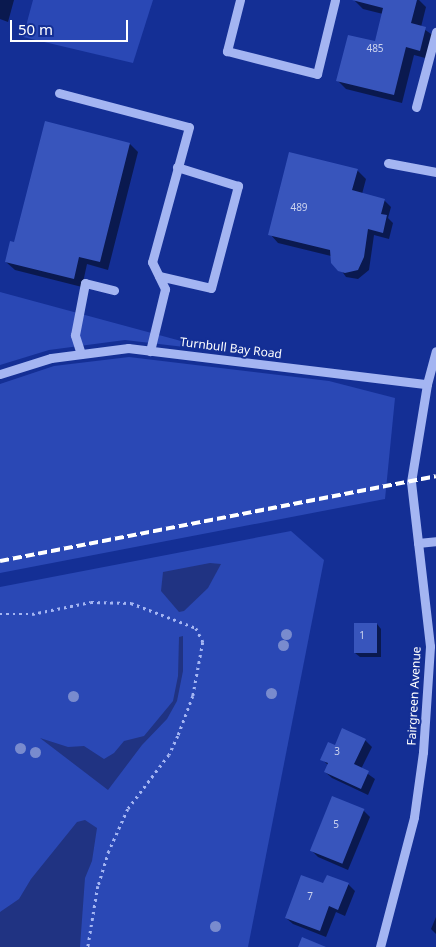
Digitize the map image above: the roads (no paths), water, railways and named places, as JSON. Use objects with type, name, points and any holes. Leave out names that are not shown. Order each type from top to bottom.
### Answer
[{"type":"street","points":[[240,0],[227,51],[317,74],[335,0]]},
{"type":"street","points":[[416,107],[436,32]]},
{"type":"street","points":[[59,93],[189,127],[152,262],[165,288],[150,351]]},
{"type":"street","points":[[388,163],[436,172]]},
{"type":"street","points":[[159,276],[211,288],[238,186],[177,167]]},
{"type":"street","points":[[81,354],[75,335],[85,283],[114,290]]},
{"type":"street","name":"Turnbull Bay Road","points":[[0,374],[51,358],[128,348],[427,384]]},
{"type":"street","points":[[427,384],[436,351]]},
{"type":"street","name":"Fairgreen Avenue","points":[[380,947],[414,817],[432,682],[430,646],[411,482],[427,384]]},
{"type":"street","points":[[418,543],[436,541]]},
{"type":"railway","points":[[0,561],[436,476]]}]
